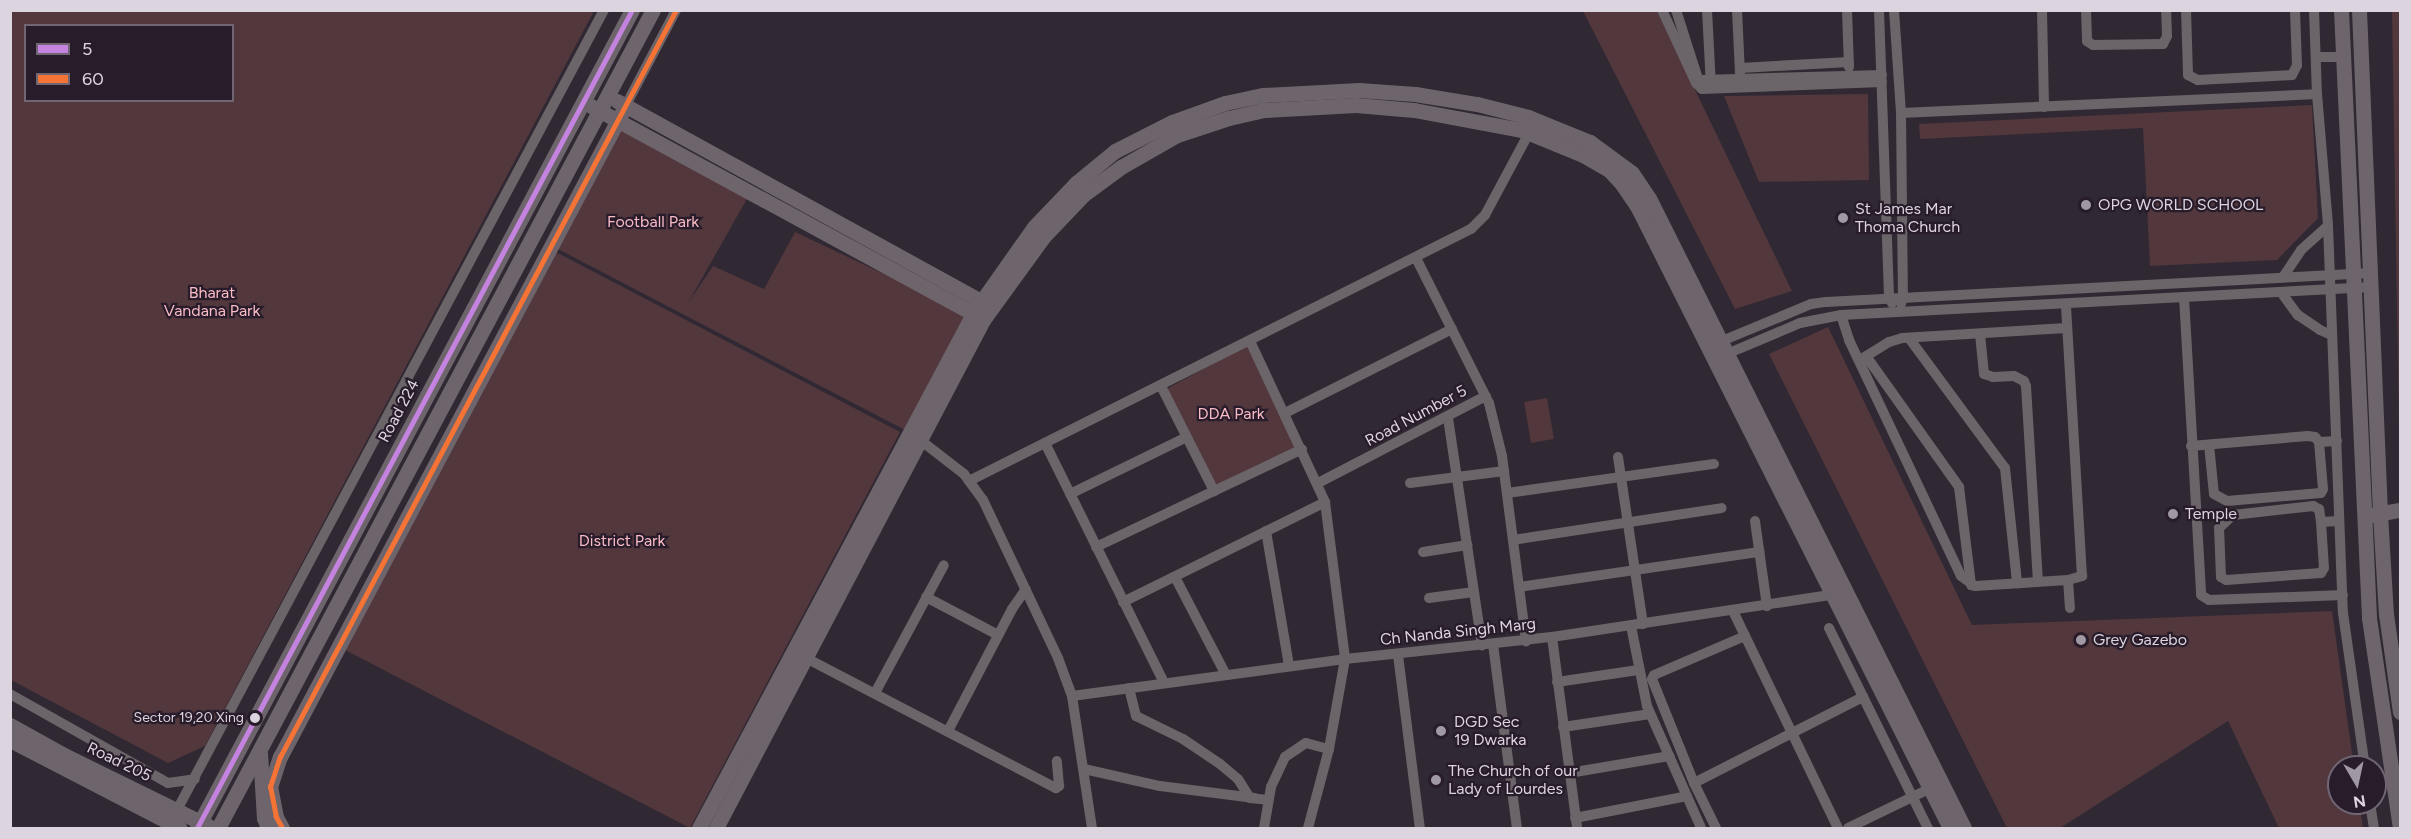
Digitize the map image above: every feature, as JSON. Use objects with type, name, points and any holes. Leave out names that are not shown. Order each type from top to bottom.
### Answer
[{"type":"street","points":[[177,810],[604,10]]},
{"type":"street","name":"Road 224","points":[[204,826],[632,10]]},
{"type":"street","points":[[218,828],[652,10]]},
{"type":"street","points":[[282,828],[276,817],[270,787],[280,757],[620,120],[676,10]]},
{"type":"street","points":[[1662,10],[1696,83],[1702,88],[1713,83],[1741,80],[1850,76],[1882,79]]},
{"type":"street","points":[[1676,10],[1698,79],[1713,83],[1882,79]]},
{"type":"street","points":[[1707,10],[1713,83]]},
{"type":"street","points":[[1713,83],[1714,10]]},
{"type":"street","points":[[1737,10],[1741,80]]},
{"type":"street","points":[[1847,10],[1850,76]]},
{"type":"street","points":[[1879,10],[1889,298],[1899,311]]},
{"type":"street","points":[[1894,10],[1901,113],[1904,297],[1899,311]]},
{"type":"street","points":[[2042,10],[2044,107]]},
{"type":"street","points":[[2086,10],[2088,41],[2091,45],[2159,45],[2165,42],[2166,10]]},
{"type":"street","points":[[2186,10],[2188,75],[2194,80],[2285,77],[2295,70],[2297,53],[2295,10]]},
{"type":"street","points":[[2314,10],[2317,94],[2328,226],[2343,595],[2363,755]]},
{"type":"street","points":[[2341,10],[2369,618],[2400,828]]},
{"type":"street","points":[[2359,10],[2380,514],[2386,614],[2400,712]]},
{"type":"street","points":[[2297,53],[2343,57]]},
{"type":"street","points":[[1740,68],[1849,62]]},
{"type":"street","points":[[591,87],[983,310]]},
{"type":"street","points":[[699,828],[983,310],[1034,227],[1076,183],[1115,151],[1172,122],[1225,103],[1263,95],[1305,91],[1359,90],[1415,94],[1504,118],[1529,133],[1583,155],[1610,170],[1622,184],[1637,206],[1717,350],[1956,827]]},
{"type":"street","points":[[1901,113],[2317,94]]},
{"type":"street","points":[[584,103],[983,310]]},
{"type":"street","points":[[1504,118],[1528,117],[1590,142],[1632,173],[1649,198],[1717,350]]},
{"type":"street","points":[[969,481],[1416,258],[1478,224],[1529,133]]},
{"type":"street","points":[[2283,277],[2301,250],[2328,226]]},
{"type":"street","name":"Road Number 5","points":[[1318,483],[1448,418],[1486,396],[1416,258]]},
{"type":"street","points":[[1717,350],[1811,304],[2330,274],[2353,281]]},
{"type":"street","points":[[1717,350],[1800,323],[1841,315],[2330,289],[2353,281],[2370,280]]},
{"type":"street","points":[[2281,292],[2298,315],[2332,335]]},
{"type":"street","points":[[2184,297],[2201,595],[2209,600],[2343,595]]},
{"type":"street","points":[[1863,358],[1961,576],[1971,585],[2078,578],[2082,572],[2066,304]]},
{"type":"street","points":[[1841,315],[1849,340],[1959,487],[1971,585]]},
{"type":"street","points":[[1863,358],[1889,342],[1909,338],[2067,328]]},
{"type":"street","points":[[1285,413],[1452,329]]},
{"type":"street","points":[[1980,334],[1984,374],[1993,377],[2013,376],[2024,381],[2026,386],[2038,582]]},
{"type":"street","points":[[1909,338],[2005,468],[2017,583]]},
{"type":"street","points":[[1250,341],[1325,502],[1345,658],[1329,749],[1308,828]]},
{"type":"street","points":[[1161,386],[1214,491]]},
{"type":"street","points":[[1486,396],[1504,471],[1526,640]]},
{"type":"street","points":[[1448,418],[1474,592],[1488,645],[1517,828]]},
{"type":"street","points":[[915,436],[964,474],[983,500],[1058,658],[1072,696],[1092,828]]},
{"type":"street","points":[[716,828],[807,658],[915,436]]},
{"type":"street","points":[[1070,494],[1187,437]]},
{"type":"street","points":[[2191,446],[2315,437],[2319,442],[2323,489],[2321,493],[2227,501],[2214,494],[2209,445]]},
{"type":"street","points":[[2319,442],[2337,441]]},
{"type":"street","points":[[1045,443],[1164,683]]},
{"type":"street","points":[[1096,547],[1302,449]]},
{"type":"street","points":[[1618,457],[1643,624]]},
{"type":"street","points":[[1507,493],[1714,464]]},
{"type":"street","points":[[1410,483],[1504,471]]},
{"type":"street","points":[[1124,602],[1325,502]]},
{"type":"street","points":[[2313,506],[2319,509],[2321,522],[2324,568],[2321,573],[2226,580],[2221,578],[2219,528],[2233,515],[2313,506]]},
{"type":"street","points":[[1513,540],[1722,508]]},
{"type":"street","points":[[2363,516],[2400,510]]},
{"type":"street","points":[[1755,521],[1767,606]]},
{"type":"street","points":[[2321,522],[2339,521]]},
{"type":"street","points":[[1266,531],[1289,666]]},
{"type":"street","points":[[1422,552],[1467,545]]},
{"type":"street","points":[[1519,587],[1760,552]]},
{"type":"street","points":[[875,693],[944,565]]},
{"type":"street","points":[[1175,577],[1226,675]]},
{"type":"street","points":[[2068,580],[2070,608]]},
{"type":"street","points":[[948,731],[998,635],[1026,590]]},
{"type":"street","points":[[1429,598],[1474,592]]},
{"type":"street","points":[[1840,593],[1931,788],[1956,827]]},
{"type":"street","name":"Ch Nanda Singh Marg","points":[[1072,696],[1345,658],[1398,655],[1551,638],[1840,593]]},
{"type":"street","points":[[926,597],[998,635]]},
{"type":"street","points":[[1733,611],[1838,828]]},
{"type":"street","points":[[1630,626],[1638,670],[1650,714],[1701,828]]},
{"type":"street","points":[[1829,628],[1928,828]]},
{"type":"street","points":[[1716,828],[1694,783],[1652,679],[1654,675],[1745,636]]},
{"type":"street","points":[[1551,638],[1576,823],[1687,796]]},
{"type":"street","points":[[1398,655],[1420,828]]},
{"type":"street","points":[[807,658],[1056,788],[1059,786],[1057,761]]},
{"type":"street","points":[[1557,682],[1638,670]]},
{"type":"street","points":[[1129,688],[1136,717],[1183,739],[1211,758],[1238,779],[1250,798],[1254,798]]},
{"type":"street","points":[[10,694],[168,783],[195,779]]},
{"type":"street","points":[[1694,783],[1863,697]]},
{"type":"street","points":[[1563,727],[1650,714]]},
{"type":"street","name":"Road 205","points":[[10,725],[204,826]]},
{"type":"street","name":"Road 205","points":[[10,740],[163,824],[180,828]]},
{"type":"street","points":[[1264,828],[1268,800],[1285,757],[1306,743],[1329,749]]},
{"type":"street","points":[[260,750],[260,783],[264,818],[268,828]]},
{"type":"street","points":[[1569,773],[1670,756]]},
{"type":"street","points":[[1084,769],[1160,786],[1268,800]]},
{"type":"street","points":[[1848,828],[1931,788]]},
{"type":"green space","name":"Bharat Vandana Park","points":[[10,11],[594,11],[205,746],[168,763],[11,680]]},
{"type":"green space","points":[[1583,11],[1657,11],[1792,291],[1735,309]]},
{"type":"green space","points":[[2392,11],[2400,11],[2400,486]]},
{"type":"green space","points":[[1868,94],[1869,180],[1759,182],[1724,96]]},
{"type":"green space","points":[[2312,105],[2318,218],[2277,260],[2150,266],[2143,128],[1920,139],[1919,124]]},
{"type":"green space","name":"Football Park","points":[[621,126],[748,197],[688,303],[713,266],[764,289],[795,232],[969,314],[905,430],[556,248]]},
{"type":"green space","name":"District Park","points":[[554,251],[900,432],[690,828],[343,649]]},
{"type":"green space","points":[[1828,327],[1972,625],[2332,611],[2352,755],[2327,755],[2327,815],[2361,815],[2363,828],[2279,828],[2228,721],[2060,828],[2007,828],[1769,354]]},
{"type":"green space","name":"DDA Park","points":[[1249,344],[1301,448],[1216,487],[1163,391]]},
{"type":"green space","points":[[1547,398],[1554,439],[1531,443],[1524,402]]},
{"type":"transit line","name":"5","points":[[197,828],[632,10]]},
{"type":"transit line","name":"60","points":[[282,828],[276,817],[270,787],[280,757],[676,10]]},
{"type":"place","name":"OPG WORLD SCHOOL","points":[[2086,205]]},
{"type":"place","name":"St James Mar Thoma Church","points":[[1843,218]]},
{"type":"place","name":"Temple","points":[[2173,514]]},
{"type":"place","name":"Grey Gazebo","points":[[2081,640]]},
{"type":"place","name":"Sector 19,20 Xing","points":[[255,718]]},
{"type":"place","name":"DGD Sec 19 Dwarka","points":[[1441,731]]},
{"type":"place","name":"The Church of our Lady of Lourdes","points":[[1436,780]]}]
